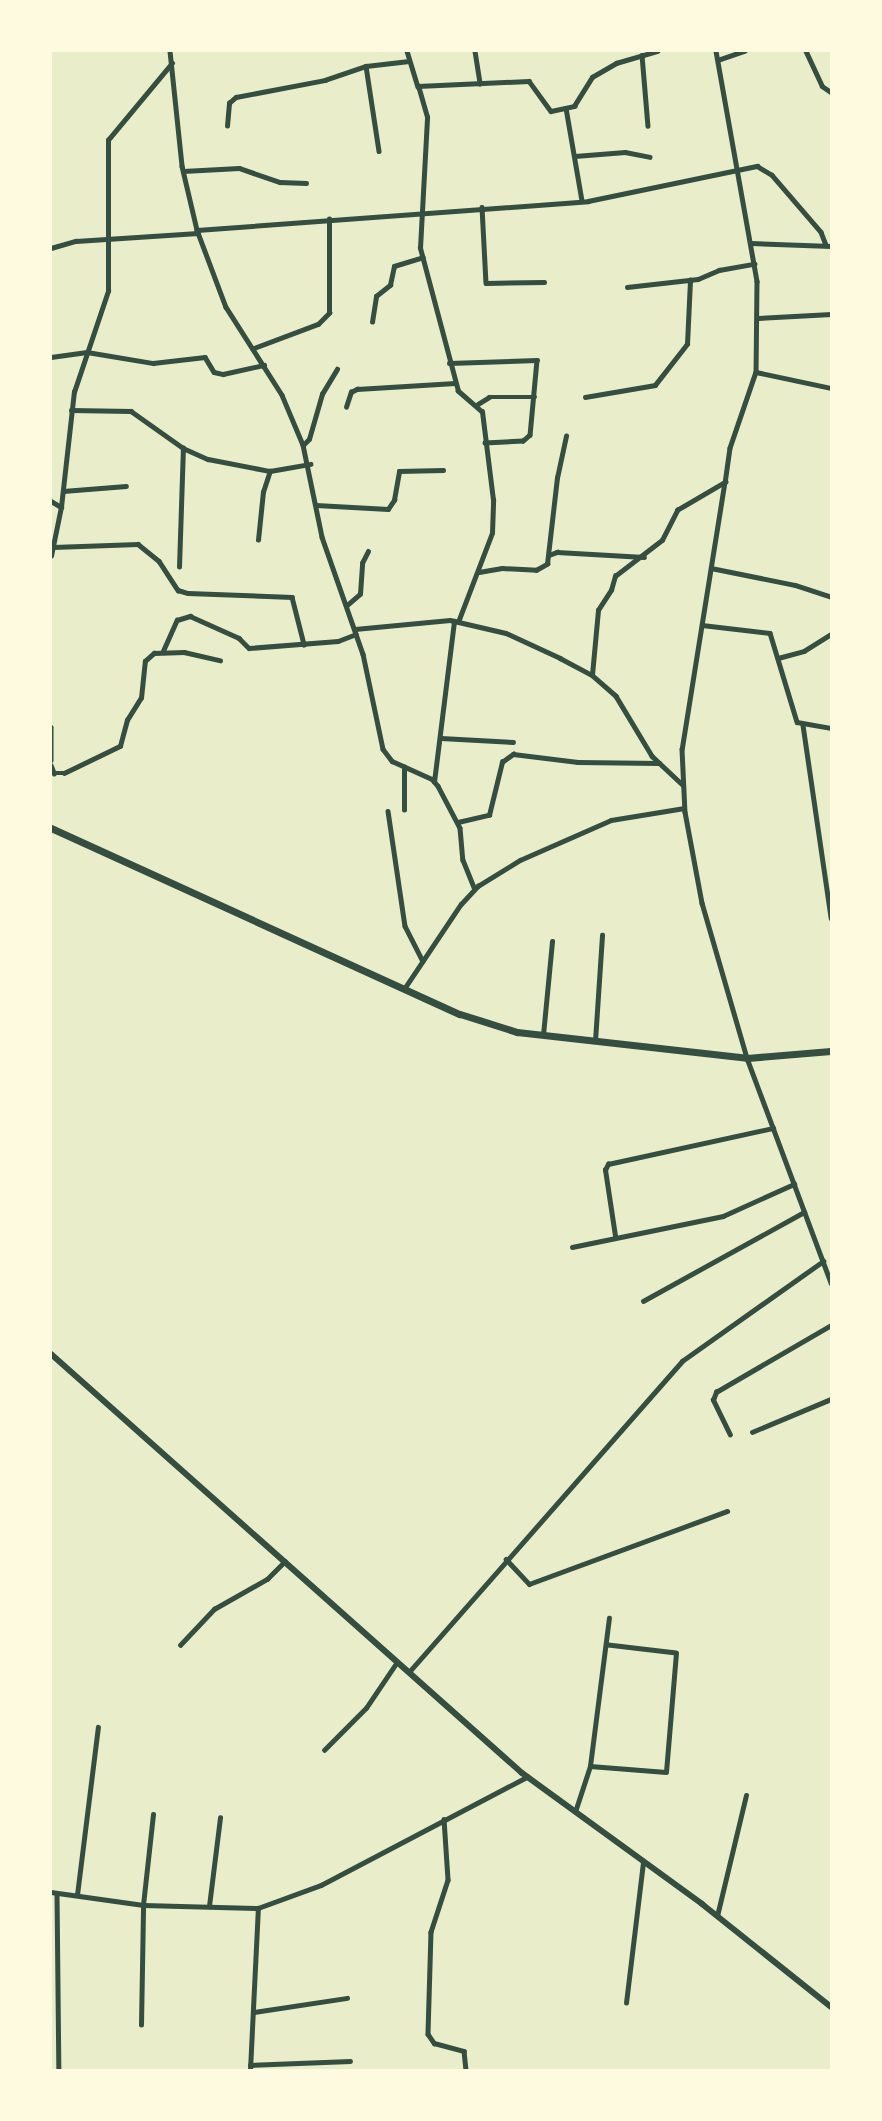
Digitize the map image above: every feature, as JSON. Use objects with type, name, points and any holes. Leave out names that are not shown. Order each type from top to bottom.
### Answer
[{"type":"main road","points":[[51,828],[460,1014],[518,1032],[747,1058],[831,1051]]},
{"type":"street","points":[[170,51],[183,171],[198,231],[226,307],[282,394],[310,464],[322,537],[356,632],[383,749],[392,761],[434,782],[458,822],[463,860],[475,889]]},
{"type":"street","points":[[407,51],[427,117],[421,212],[423,257],[456,383],[463,399],[478,404],[482,412],[494,514],[492,532],[479,572],[456,621],[434,782]]},
{"type":"street","points":[[475,51],[480,84]]},
{"type":"street","points":[[418,86],[529,81],[547,109],[566,108],[574,106],[592,77],[616,63],[657,51]]},
{"type":"street","points":[[716,51],[754,264],[758,318],[756,372],[730,448],[682,749],[684,808],[702,903],[747,1058],[831,1283]]},
{"type":"street","points":[[718,60],[744,51]]},
{"type":"street","points":[[806,51],[822,86],[831,92]]},
{"type":"street","points":[[642,55],[648,126]]},
{"type":"street","points":[[227,126],[229,103],[236,97],[325,80],[366,66],[409,61]]},
{"type":"street","points":[[51,556],[62,507],[71,410],[87,352],[108,291],[108,140],[172,63]]},
{"type":"street","points":[[366,66],[379,151]]},
{"type":"street","points":[[566,108],[582,201]]},
{"type":"street","points":[[575,156],[625,152],[650,157]]},
{"type":"street","points":[[51,248],[108,239],[329,219],[582,201],[705,174],[738,171],[757,166],[772,175],[821,232],[829,245]]},
{"type":"street","points":[[183,171],[239,168],[280,182],[306,183]]},
{"type":"street","points":[[482,207],[486,283],[543,282]]},
{"type":"street","points":[[254,348],[318,324],[329,313],[329,219]]},
{"type":"street","points":[[751,243],[829,245]]},
{"type":"street","points":[[372,322],[376,296],[390,285],[394,266],[423,257]]},
{"type":"street","points":[[627,287],[690,280],[754,264]]},
{"type":"street","points":[[585,397],[655,385],[687,344],[690,280]]},
{"type":"street","points":[[758,318],[831,314]]},
{"type":"street","points":[[51,357],[87,352],[153,363],[205,357],[214,372],[224,374],[264,365]]},
{"type":"street","points":[[449,363],[536,357],[539,364],[528,438],[485,444]]},
{"type":"street","points":[[303,445],[309,439],[322,394],[337,369]]},
{"type":"street","points":[[756,372],[831,388]]},
{"type":"street","points":[[345,407],[351,392],[357,389],[456,383]]},
{"type":"street","points":[[478,404],[489,397],[535,397]]},
{"type":"street","points":[[71,410],[131,411],[183,448],[208,459],[270,471],[310,464]]},
{"type":"street","points":[[479,572],[502,568],[536,570],[547,564],[557,478],[566,436]]},
{"type":"street","points":[[179,567],[183,448]]},
{"type":"street","points":[[316,505],[388,509],[394,500],[399,471],[443,470]]},
{"type":"street","points":[[258,540],[263,492],[270,471]]},
{"type":"street","points":[[592,675],[598,610],[611,590],[615,576],[644,557],[662,540],[677,510],[725,482]]},
{"type":"street","points":[[63,491],[126,486]]},
{"type":"street","points":[[51,501],[62,507]]},
{"type":"street","points":[[53,547],[138,544],[159,561],[178,590],[189,593],[292,597],[304,644]]},
{"type":"street","points":[[346,606],[360,594],[362,563],[368,551]]},
{"type":"street","points":[[549,555],[557,552],[644,557]]},
{"type":"street","points":[[711,568],[795,585],[831,597]]},
{"type":"street","points":[[51,727],[51,762],[54,773],[64,773],[120,746],[125,723],[141,699],[145,661],[163,651],[177,620],[190,616],[239,638],[249,648],[339,641],[356,632],[456,621],[506,633],[592,675],[616,696],[659,763],[684,785]]},
{"type":"street","points":[[702,625],[770,633],[795,718],[803,725],[831,728]]},
{"type":"street","points":[[778,658],[804,651],[831,634]]},
{"type":"street","points":[[163,651],[220,660]]},
{"type":"street","points":[[803,725],[831,918]]},
{"type":"street","points":[[441,738],[513,742]]},
{"type":"street","points":[[458,822],[489,815],[502,762],[513,754],[578,762],[659,763]]},
{"type":"street","points":[[404,767],[404,810]]},
{"type":"street","points":[[404,989],[475,889],[520,860],[610,820],[684,808]]},
{"type":"street","points":[[388,811],[405,926],[423,961]]},
{"type":"street","points":[[595,1041],[602,935]]},
{"type":"street","points":[[543,1035],[552,941]]},
{"type":"street","points":[[615,1236],[605,1170],[608,1164],[773,1128]]},
{"type":"street","points":[[572,1247],[615,1236],[723,1215],[794,1184]]},
{"type":"street","points":[[644,1301],[804,1212]]},
{"type":"street","points":[[409,1672],[682,1361],[823,1261]]},
{"type":"street","points":[[730,1435],[713,1400],[716,1392],[831,1325]]},
{"type":"street","points":[[52,1357],[527,1777],[717,1916],[831,2007]]},
{"type":"street","points":[[752,1432],[831,1399]]},
{"type":"street","points":[[506,1559],[529,1584],[727,1511]]},
{"type":"street","points":[[180,1645],[214,1609],[260,1583],[285,1562]]},
{"type":"street","points":[[575,1812],[590,1766],[608,1645],[609,1618]]},
{"type":"street","points":[[590,1766],[666,1772],[676,1653],[608,1645]]},
{"type":"street","points":[[324,1750],[366,1708],[397,1662]]},
{"type":"street","points":[[77,1895],[98,1727]]},
{"type":"street","points":[[51,1892],[144,1905],[258,1908],[302,1894],[527,1777]]},
{"type":"street","points":[[717,1916],[746,1795]]},
{"type":"street","points":[[141,2025],[144,1905],[153,1815]]},
{"type":"street","points":[[209,1906],[220,1818]]},
{"type":"street","points":[[444,1819],[448,1880],[431,1932],[429,2034],[434,2043],[464,2051],[466,2070]]},
{"type":"street","points":[[626,2003],[643,1862]]},
{"type":"street","points":[[57,1893],[59,2070]]},
{"type":"street","points":[[258,1908],[250,2068],[350,2061]]},
{"type":"street","points":[[51,1967],[58,1968]]},
{"type":"street","points":[[254,2012],[346,1998]]},
{"type":"street","points":[[51,2035],[59,2036]]}]
